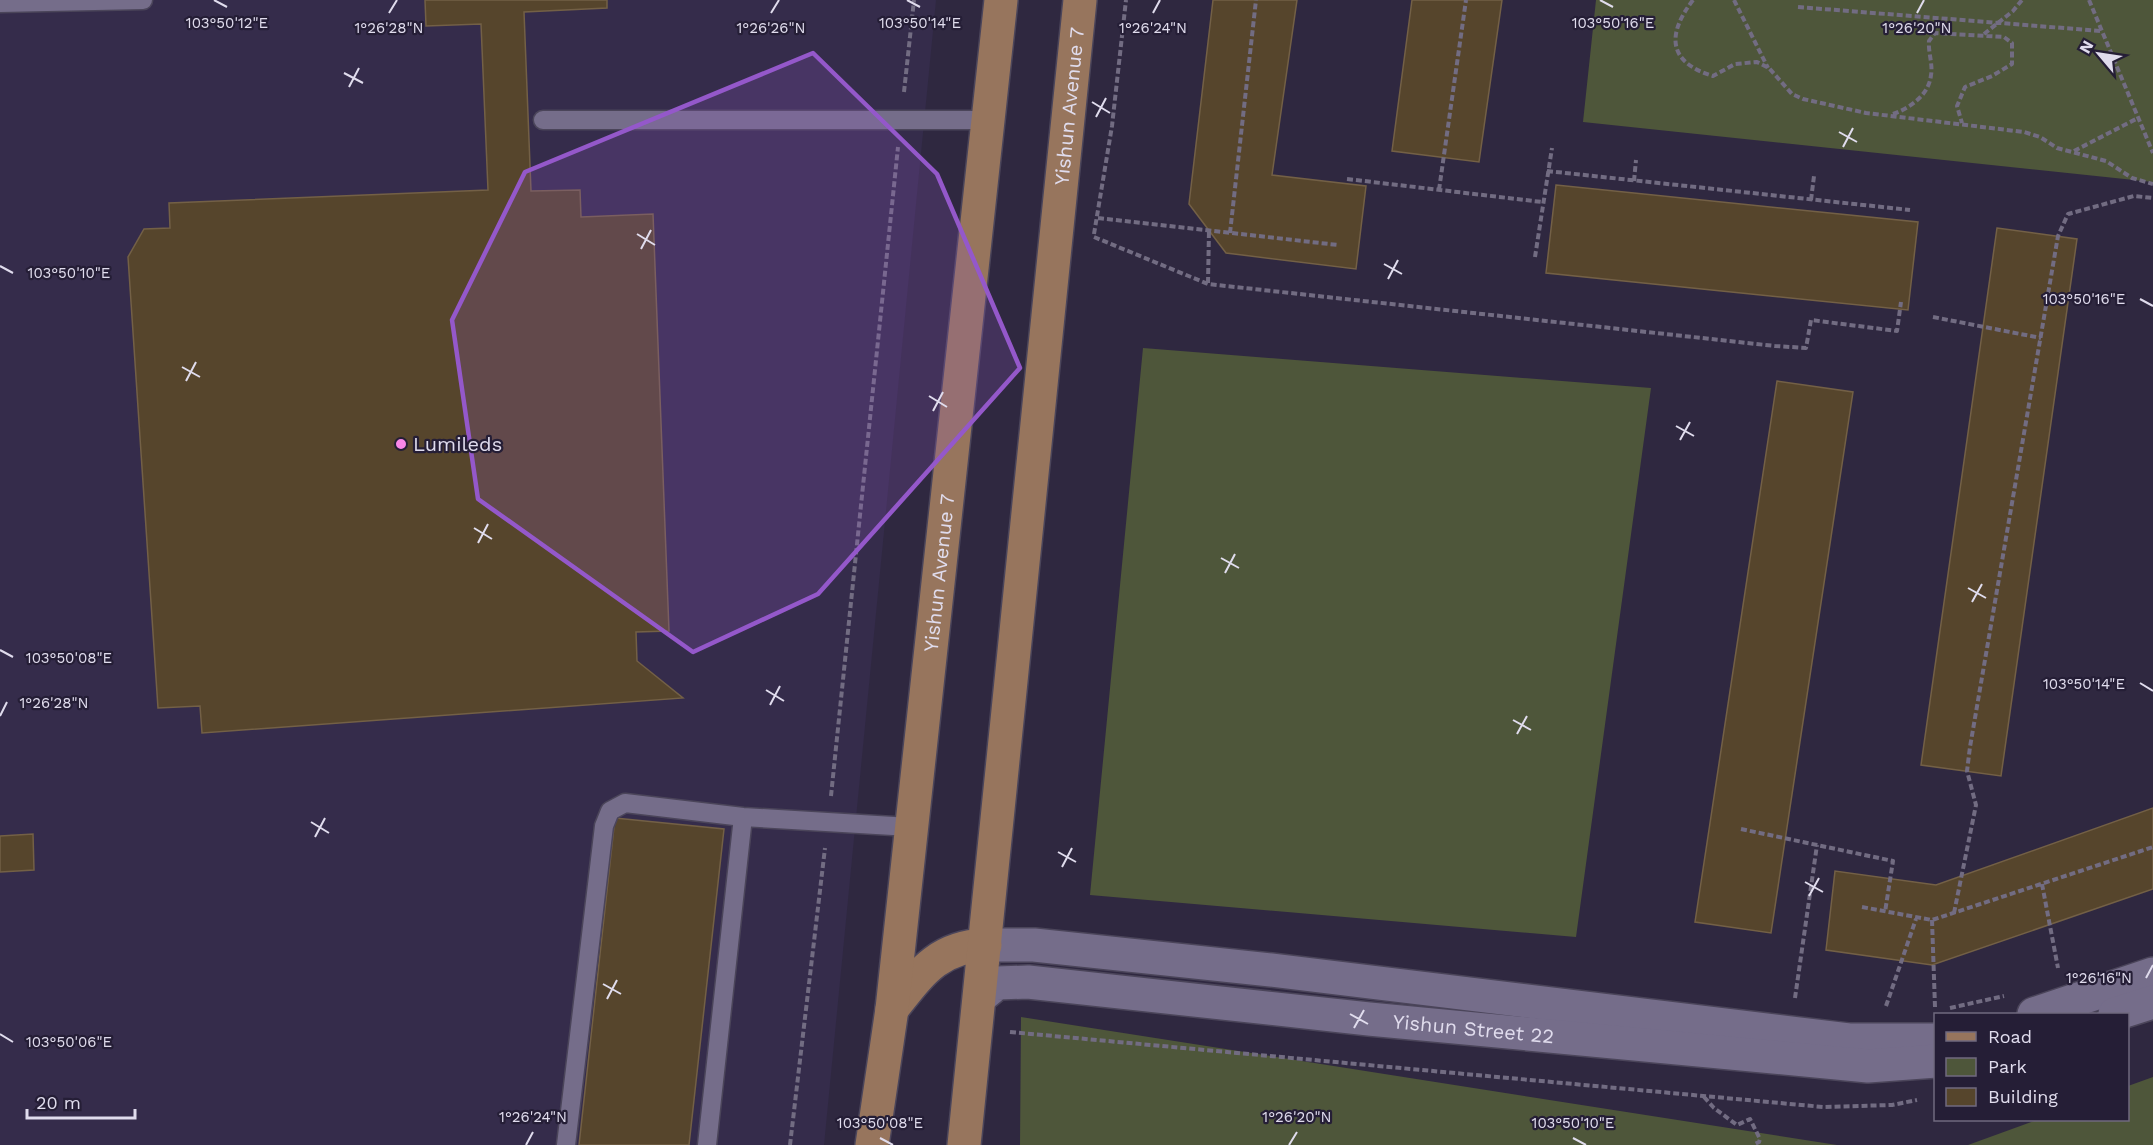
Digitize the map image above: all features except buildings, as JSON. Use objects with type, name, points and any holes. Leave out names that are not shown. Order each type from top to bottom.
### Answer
[{"type":"main road","name":"Yishun Avenue 7","points":[[872,1145],[892,1009],[1001,0]]},
{"type":"main road","name":"Yishun Avenue 7","points":[[964,1145],[1080,0]]},
{"type":"main road","points":[[892,1009],[940,956],[964,946],[985,945]]},
{"type":"street","name":"Yishun Street 22","points":[[985,945],[1034,945],[1259,969],[1849,1040],[1934,1025]]},
{"type":"street","points":[[2037,1013],[2153,974]]},
{"type":"street","name":"Yishun Street 22","points":[[980,997],[997,983],[1028,982],[1369,1019],[1868,1066],[1934,1060]]},
{"type":"street","points":[[2118,1013],[2153,1002]]},
{"type":"lane","points":[[0,3],[143,0]]},
{"type":"lane","points":[[543,120],[989,120]]},
{"type":"lane","points":[[566,1145],[603,826],[610,811],[625,802],[743,817],[910,827]]},
{"type":"lane","points":[[707,1145],[743,817]]},
{"type":"path","points":[[790,1145],[828,821],[914,0]]},
{"type":"path","points":[[1230,233],[1256,0]]},
{"type":"path","points":[[1439,190],[1466,0]]},
{"type":"path","points":[[1693,0],[1676,25],[1674,42],[1687,64],[1713,76],[1734,64],[1747,62],[1757,62],[1768,68]]},
{"type":"path","points":[[1734,0],[1768,68],[1781,85],[1803,99],[1890,115],[2024,132],[2040,137],[2057,148],[2106,161],[2132,178],[2153,184]]},
{"type":"path","points":[[1984,35],[2001,22],[2022,0]]},
{"type":"path","points":[[2089,0],[2153,153]]},
{"type":"path","points":[[1798,7],[2101,31]]},
{"type":"path","points":[[1890,115],[1908,109],[1926,88],[1932,74],[1929,41],[1935,33],[2004,37],[2012,43],[2012,64],[1965,87],[1957,106],[1962,123]]},
{"type":"path","points":[[2073,151],[2138,118]]},
{"type":"path","points":[[1535,257],[1552,148]]},
{"type":"path","points":[[1634,181],[1636,160]]},
{"type":"path","points":[[1547,171],[1910,210]]},
{"type":"path","points":[[1811,200],[1814,176]]},
{"type":"path","points":[[1347,179],[1542,202]]},
{"type":"path","points":[[1954,913],[1976,805],[1967,771],[1970,747],[2058,236],[2068,214],[2134,196],[2153,198]]},
{"type":"path","points":[[1098,218],[1338,245]]},
{"type":"path","points":[[1208,284],[1209,230]]},
{"type":"path","points":[[1094,237],[1208,284],[1806,348],[1810,320],[1897,331],[1901,302]]},
{"type":"path","points":[[1933,317],[2041,338]]},
{"type":"path","points":[[1741,829],[1893,861],[1885,912]]},
{"type":"path","points":[[1794,1006],[1816,845]]},
{"type":"path","points":[[1862,907],[1916,919],[1932,920],[2153,847]]},
{"type":"path","points":[[2042,884],[2060,978]]},
{"type":"path","points":[[1886,1007],[1916,919]]},
{"type":"path","points":[[1932,920],[1935,1013]]},
{"type":"path","points":[[1005,1031],[1822,1107],[1892,1105],[1925,1099]]},
{"type":"path","points":[[1703,1096],[1714,1108],[1737,1125],[1750,1119],[1760,1139],[1760,1142],[1754,1145]]},
{"type":"highlighted area","points":[[813,53],[937,174],[1020,368],[818,594],[693,652],[478,499],[452,320],[525,172]]},
{"type":"shaded area","points":[[0,0],[936,0],[824,1145],[0,1145]]},
{"type":"green space","points":[[1596,0],[2153,0],[2153,182],[1583,122]]},
{"type":"green space","points":[[1143,348],[1651,388],[1576,937],[1090,895]]},
{"type":"green space","points":[[1021,1017],[1837,1145],[1020,1145]]},
{"type":"green space","points":[[2153,1077],[2153,1145],[1968,1145],[2034,1121],[2129,1121],[2129,1086]]},
{"type":"place","name":"Lumileds","points":[[401,444]]}]
